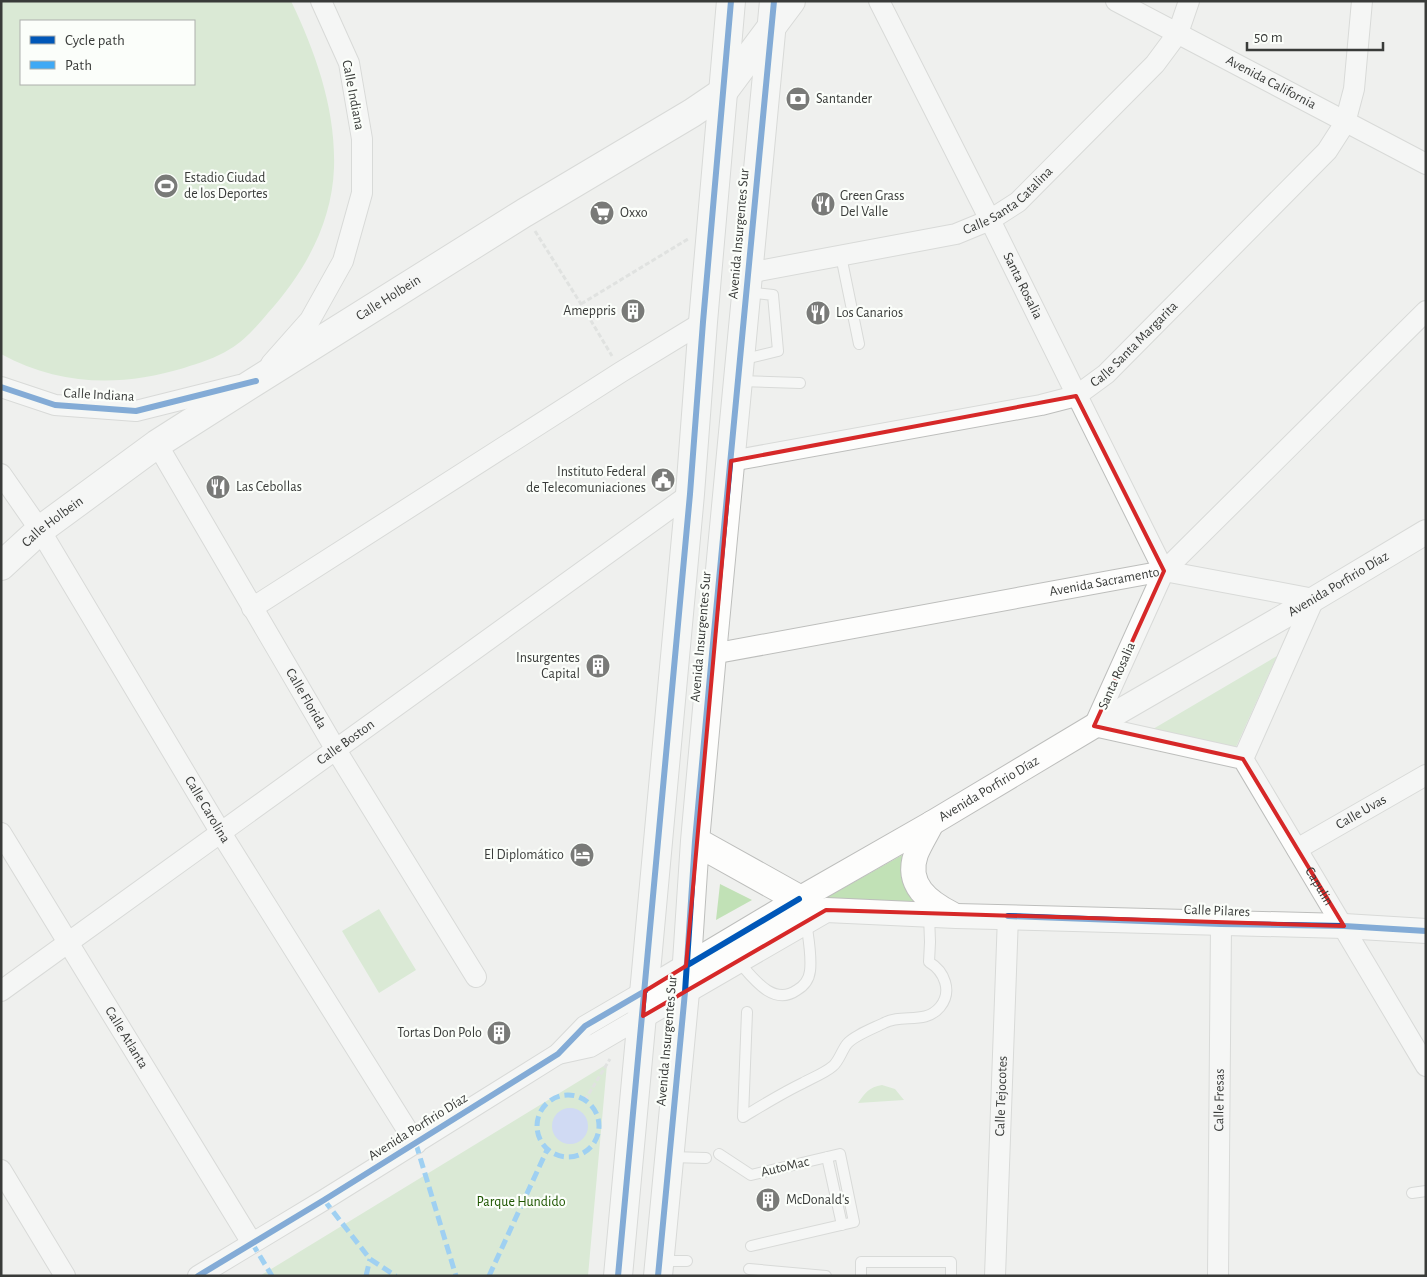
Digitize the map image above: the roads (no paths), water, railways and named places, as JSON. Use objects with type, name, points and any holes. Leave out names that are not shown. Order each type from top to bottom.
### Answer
[{"type":"main road","name":"Avenida Insurgentes Sur","points":[[618,1276],[690,494],[731,1]]},
{"type":"main road","name":"Calle Holbein","points":[[1,566],[40,530],[157,444],[723,92],[772,14],[791,1]]},
{"type":"main road","name":"Avenida Insurgentes Sur","points":[[659,1268],[685,979],[695,841],[772,14]]},
{"type":"main road","points":[[695,841],[810,910]]},
{"type":"street","name":"Calle Indiana","points":[[1,387],[55,405],[136,411],[256,381],[310,320],[343,261],[362,193],[362,139],[349,63],[321,1]]},
{"type":"street","name":"Santa Rosalia","points":[[879,1],[1164,571],[1094,726]]},
{"type":"street","name":"Avenida California","points":[[1116,1],[1426,164]]},
{"type":"street","name":"Calle Santa Catalina","points":[[747,282],[841,256],[956,234],[990,220],[1018,202],[1155,64],[1178,33],[1188,1]]},
{"type":"street","name":"Calle Santa Margarita","points":[[731,461],[1041,405],[1076,396],[1106,374],[1327,151],[1345,122],[1354,90],[1362,1]]},
{"type":"street","name":"Avenida Sacramento","points":[[712,654],[1164,571],[1426,311]]},
{"type":"street","points":[[252,608],[621,372],[703,322]]},
{"type":"street","name":"Calle Florida","points":[[157,444],[336,750],[476,977]]},
{"type":"street","name":"Calle Carolina","points":[[1,474],[40,530],[221,833],[416,1144]]},
{"type":"street","name":"Calle Boston","points":[[1,991],[690,494]]},
{"type":"street","name":"Avenida Porfirio Díaz","points":[[685,979],[737,961],[932,823],[1094,726],[1314,600],[1426,532]]},
{"type":"street","points":[[1094,726],[1243,759],[1314,600],[1164,571]]},
{"type":"street","name":"Capulin","points":[[1243,759],[1426,1066]]},
{"type":"street","name":"Calle Uvas","points":[[1297,849],[1426,775]]},
{"type":"street","points":[[932,823],[916,855],[914,870],[917,885],[926,898],[956,916]]},
{"type":"street","name":"Calle Atlanta","points":[[1,833],[252,1243]]},
{"type":"street","name":"Avenida Porfirio Díaz","points":[[198,1276],[416,1144],[558,1054],[590,1047],[644,1003],[810,910]]},
{"type":"street","name":"Calle Pilares","points":[[810,910],[1221,924],[1344,926],[1426,931]]},
{"type":"street","name":"Calle Tejocotes","points":[[995,1276],[1008,916]]},
{"type":"street","name":"Calle Fresas","points":[[1218,1276],[1221,924]]},
{"type":"street","points":[[1,1170],[65,1276]]},
{"type":"lane","points":[[841,256],[859,344]]},
{"type":"lane","points":[[739,370],[778,351],[773,295],[747,282]]},
{"type":"lane","points":[[739,370],[800,383]]},
{"type":"lane","points":[[737,961],[762,988],[769,992],[777,995],[794,992],[807,981],[810,973],[810,910]]},
{"type":"lane","points":[[747,1012],[743,1117],[833,1066],[848,1042],[892,1019],[927,1017],[942,1005],[946,997],[945,980],[942,972],[929,962],[929,914]]},
{"type":"lane","name":"AutoMac","points":[[719,1154],[751,1175],[840,1154],[854,1222],[751,1246]]},
{"type":"lane","points":[[669,1157],[706,1158]]},
{"type":"lane","points":[[1412,1193],[1426,1191]]},
{"type":"lane","points":[[659,1268],[687,1261]]},
{"type":"lane","points":[[861,1276],[861,1262],[951,1262],[951,1276]]},
{"type":"lane","points":[[749,1269],[826,1276]]},
{"type":"water","points":[[570,1108],[577,1109],[583,1113],[587,1119],[587,1133],[583,1139],[577,1143],[570,1144],[563,1143],[557,1139],[553,1133],[552,1126],[553,1119],[557,1113],[563,1109]]},
{"type":"place","name":"Santander","points":[[798,99]]},
{"type":"place","name":"Estadio Ciudad de los Deportes","points":[[166,186]]},
{"type":"place","name":"Green Grass Del Valle","points":[[823,204]]},
{"type":"place","name":"Oxxo","points":[[602,213]]},
{"type":"place","name":"Ameppris","points":[[633,311]]},
{"type":"place","name":"Los Canarios","points":[[818,313]]},
{"type":"place","name":"Instituto Federal de Telecomuniaciones","points":[[663,480]]},
{"type":"place","name":"Las Cebollas","points":[[218,487]]},
{"type":"place","name":"Insurgentes Capital","points":[[598,666]]},
{"type":"place","name":"El Diplomático","points":[[582,855]]},
{"type":"place","name":"Tortas Don Polo","points":[[499,1033]]},
{"type":"place","name":"McDonald's","points":[[768,1200]]},
{"type":"park label","name":"Parque Hundido","points":[[521,1202]]}]
